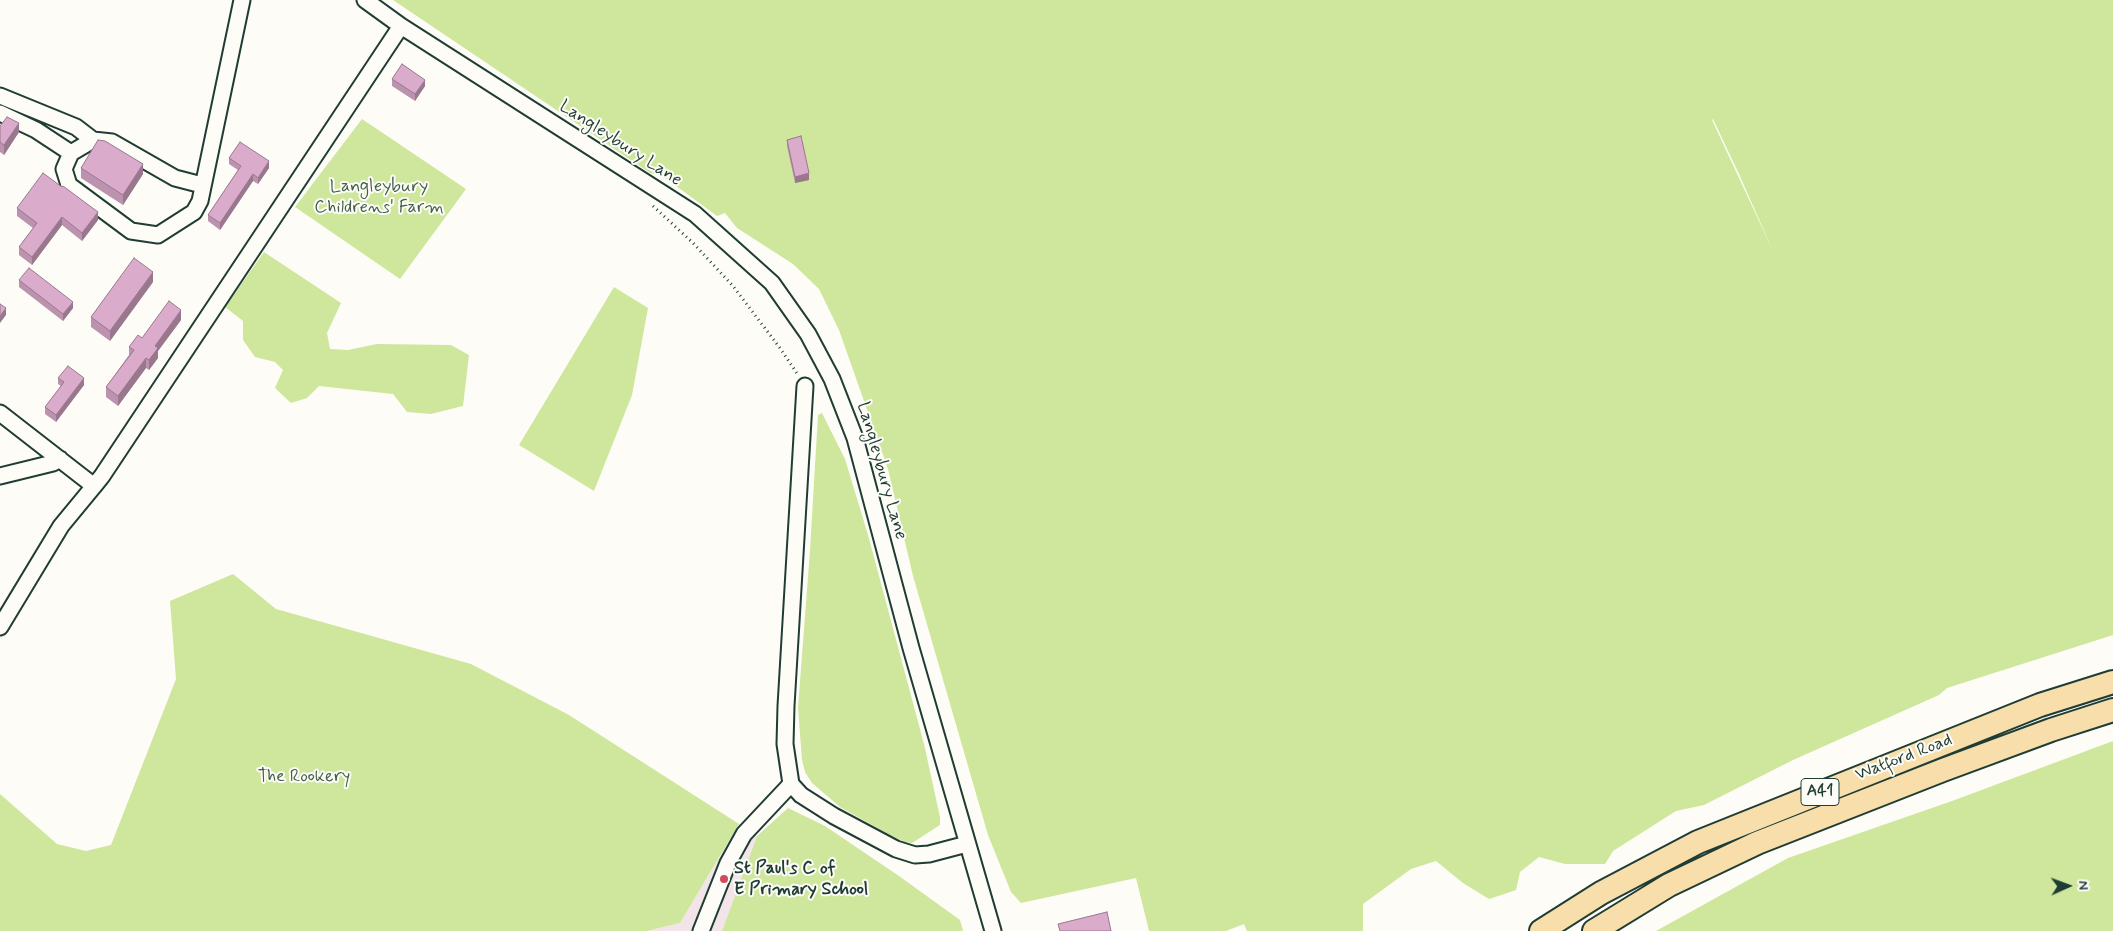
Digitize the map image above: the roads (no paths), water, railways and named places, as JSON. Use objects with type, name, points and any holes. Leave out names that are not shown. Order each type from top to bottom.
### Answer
[{"type":"highway","name":"Watford Road","points":[[1541,931],[1601,893],[1698,842],[2040,705],[2113,682]]},
{"type":"highway","name":"Watford Road","points":[[1594,931],[1669,885],[1781,832],[2051,730],[2113,710]]},
{"type":"street","points":[[93,140],[71,153],[64,169],[69,185],[131,231],[158,235],[194,212],[200,201],[242,0]]},
{"type":"street","name":"Langleybury Lane","points":[[365,0],[401,26],[695,214],[772,283],[808,334],[832,379],[855,438],[911,648],[992,931]]},
{"type":"street","points":[[0,627],[61,526],[102,476],[401,26]]},
{"type":"street","points":[[0,96],[76,127],[93,140],[112,142],[176,178],[202,185]]},
{"type":"street","points":[[0,113],[36,130],[71,153]]},
{"type":"street","points":[[805,386],[804,543],[785,744],[791,784],[801,795],[834,816],[896,849],[915,855],[929,854],[967,844]]},
{"type":"street","points":[[0,413],[94,486]]},
{"type":"street","points":[[0,476],[54,463],[60,459]]},
{"type":"street","points":[[701,931],[728,863],[744,834],[791,784]]},
{"type":"place","name":"St Paul's C of E Primary School","points":[[724,879]]},
{"type":"park label","name":"Langleybury Childrens' Farm","points":[[379,197]]},
{"type":"park label","name":"The Rookery","points":[[304,777]]}]
